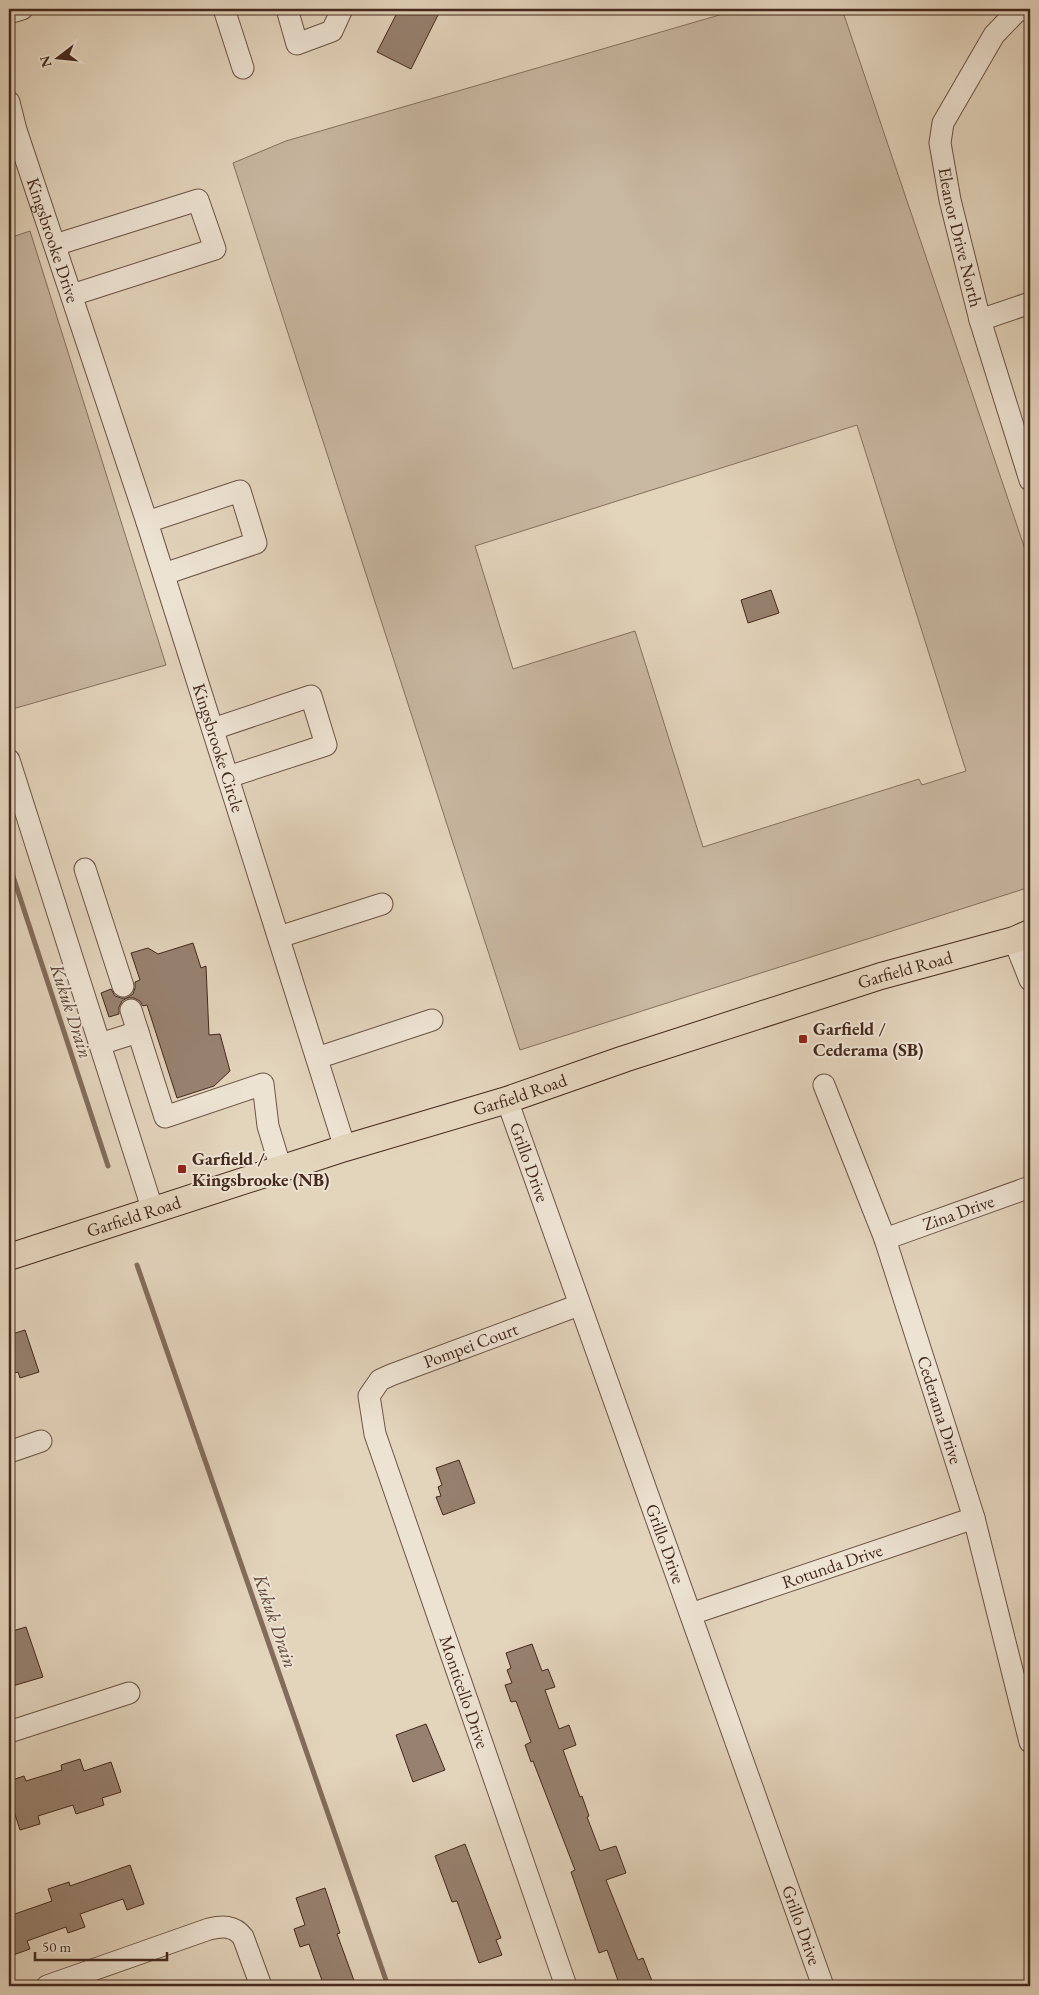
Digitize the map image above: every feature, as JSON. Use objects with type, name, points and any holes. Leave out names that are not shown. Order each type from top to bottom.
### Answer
[{"type":"main road","name":"Garfield Road","points":[[9,1257],[346,1148],[507,1100],[624,1058],[881,976],[1022,936]]},
{"type":"street","points":[[9,13],[22,9]]},
{"type":"street","points":[[224,9],[243,68]]},
{"type":"street","points":[[287,9],[297,44],[332,31],[342,9]]},
{"type":"street","name":"Eleanor Drive North","points":[[1024,10],[994,35],[943,123],[940,143],[950,200],[980,320],[1030,480]]},
{"type":"street","name":"Kingsbrooke Drive","points":[[9,102],[17,154],[55,245],[90,349]]},
{"type":"street","points":[[55,245],[198,200],[215,249],[72,295]]},
{"type":"street","points":[[980,320],[1030,303]]},
{"type":"street","name":"Kingsbrooke Circle","points":[[90,349],[148,522],[346,1148]]},
{"type":"street","points":[[148,522],[240,491],[243,500],[256,543],[164,574]]},
{"type":"street","points":[[213,729],[311,696],[326,745],[228,777]]},
{"type":"street","points":[[9,760],[153,1211]]},
{"type":"street","points":[[85,869],[123,986]]},
{"type":"street","points":[[278,937],[382,904]]},
{"type":"street","points":[[1022,936],[1030,980]]},
{"type":"street","points":[[131,1010],[165,1117],[263,1084],[268,1126],[281,1169]]},
{"type":"street","points":[[317,1058],[432,1020]]},
{"type":"street","points":[[100,1044],[138,1032]]},
{"type":"street","name":"Cederama Drive","points":[[824,1084],[885,1240],[974,1518],[1030,1742]]},
{"type":"street","name":"Grillo Drive","points":[[507,1100],[823,1986]]},
{"type":"street","name":"Zina Drive","points":[[885,1240],[1030,1187]]},
{"type":"street","name":"Pompei Court","points":[[369,1396],[380,1380],[391,1375],[579,1305]]},
{"type":"street","name":"Monticello Drive","points":[[369,1396],[374,1434],[566,1986]]},
{"type":"street","points":[[9,1452],[41,1441]]},
{"type":"street","name":"Rotunda Drive","points":[[691,1614],[974,1518]]},
{"type":"street","points":[[9,1732],[129,1693]]},
{"type":"street","points":[[47,1986],[209,1929],[230,1927],[239,1932],[243,1937],[261,1986]]},
{"type":"shaded area","points":[[740,9],[842,9],[1030,564],[1030,887],[520,1050],[233,163],[286,141]],"holes":[[[857,425],[966,771],[922,785],[919,779],[703,847],[635,631],[513,669],[475,546]]]},
{"type":"shaded area","points":[[30,231],[166,665],[9,710],[9,238]]},
{"type":"building","points":[[399,9],[441,9],[411,69],[377,52]]},
{"type":"building","points":[[771,590],[779,613],[748,623],[741,600]]},
{"type":"building","points":[[193,943],[201,968],[206,966],[209,1035],[220,1034],[230,1071],[214,1086],[177,1098],[147,1005],[143,1006],[140,1001],[134,998],[127,998],[133,994],[135,982],[140,980],[131,953],[148,948],[158,954]]},
{"type":"building","points":[[111,989],[115,996],[127,998],[122,1001],[119,1007],[119,1014],[109,1017],[101,993]]},
{"type":"building","points":[[25,1330],[39,1372],[20,1378],[18,1372],[9,1375],[9,1335]]},
{"type":"building","points":[[459,1460],[475,1503],[443,1515],[436,1497],[441,1496],[438,1487],[442,1485],[436,1468]]},
{"type":"building","points":[[26,1627],[43,1677],[9,1687],[9,1632]]},
{"type":"building","points":[[532,1644],[542,1671],[548,1669],[555,1687],[545,1690],[559,1729],[569,1725],[576,1745],[563,1750],[580,1797],[582,1796],[589,1816],[587,1817],[600,1851],[616,1846],[626,1873],[606,1880],[638,1960],[643,1958],[654,1986],[620,1986],[607,1950],[599,1953],[571,1872],[575,1870],[525,1745],[531,1742],[516,1701],[511,1702],[505,1685],[512,1683],[507,1670],[511,1668],[506,1653]]},
{"type":"building","points":[[426,1724],[445,1770],[413,1782],[396,1735]]},
{"type":"building","points":[[80,1759],[84,1771],[111,1762],[121,1792],[102,1798],[104,1805],[76,1814],[73,1805],[38,1816],[40,1824],[20,1830],[9,1796],[9,1781],[24,1776],[26,1781],[62,1770],[61,1765]]},
{"type":"building","points":[[465,1844],[501,1938],[496,1940],[502,1955],[479,1963],[457,1901],[452,1902],[435,1856]]},
{"type":"building","points":[[130,1865],[144,1904],[127,1910],[123,1899],[80,1914],[85,1927],[68,1933],[66,1927],[27,1941],[30,1949],[13,1955],[9,1944],[9,1916],[52,1901],[48,1889],[69,1882],[70,1886]]},
{"type":"building","points":[[325,1888],[340,1933],[337,1934],[356,1986],[324,1986],[309,1944],[300,1947],[294,1929],[305,1925],[296,1898]]},
{"type":"waterway","name":"Kukuk Drain","points":[[9,864],[108,1166]]},
{"type":"waterway","name":"Kukuk Drain","points":[[137,1265],[388,1986]]},
{"type":"place","name":"Garfield / Cederama (SB)","points":[[803,1039]]},
{"type":"place","name":"Garfield / Kingsbrooke (NB)","points":[[182,1169]]}]
